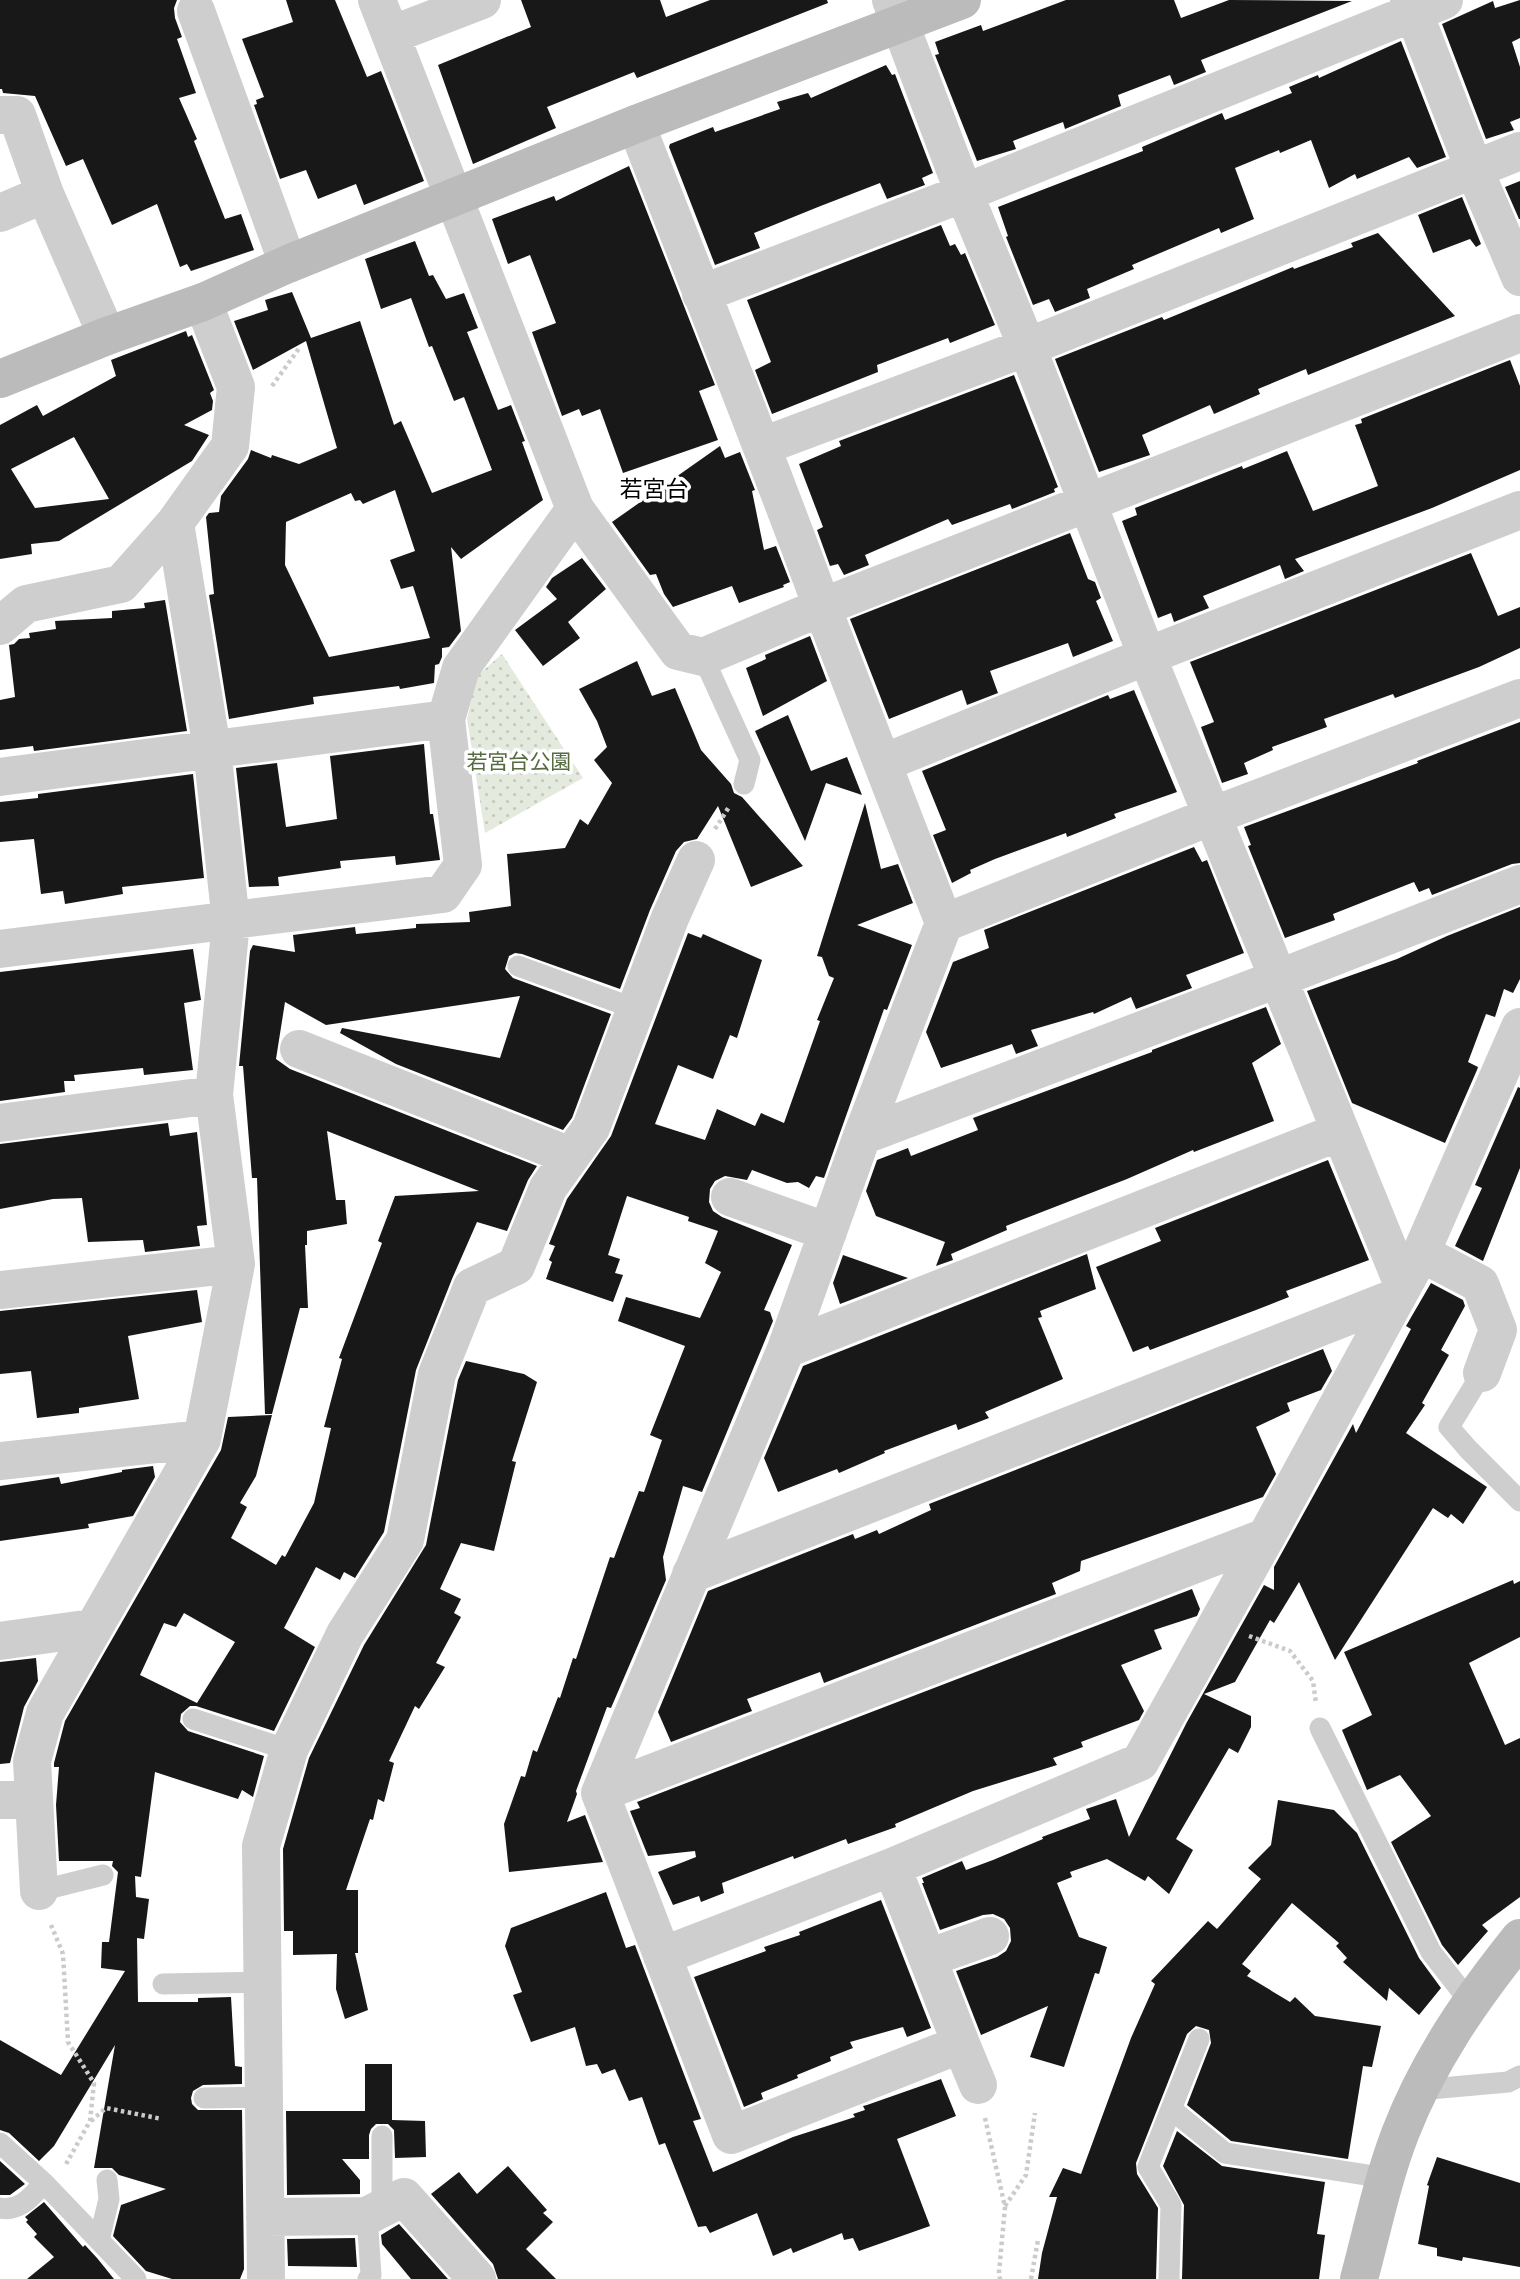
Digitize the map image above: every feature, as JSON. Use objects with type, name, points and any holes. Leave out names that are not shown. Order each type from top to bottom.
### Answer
[{"type":"street","points":[[377,0],[575,509],[678,651],[704,657],[822,607],[1520,333]]},
{"type":"street","points":[[391,35],[482,0]]},
{"type":"street","points":[[0,379],[107,336],[203,302],[288,264],[636,124],[896,13],[962,0]]},
{"type":"street","points":[[701,295],[964,193],[1422,4],[1474,169],[1520,278]]},
{"type":"street","points":[[196,11],[288,264]]},
{"type":"street","points":[[896,13],[964,193],[1277,979],[1339,1132],[1407,1278]]},
{"type":"street","points":[[0,115],[17,115],[45,194],[107,336]]},
{"type":"street","points":[[636,124],[701,295],[763,446],[944,923],[862,1136],[786,1349],[600,1793],[731,2135],[961,2044]]},
{"type":"street","points":[[763,446],[1027,347],[1520,151]]},
{"type":"street","points":[[0,214],[45,194]]},
{"type":"street","points":[[0,626],[26,604],[121,584],[175,523],[230,446],[236,387],[203,302]]},
{"type":"street","points":[[0,949],[443,894],[463,865],[446,719],[461,668],[575,509]]},
{"type":"street","points":[[883,762],[1520,510]]},
{"type":"street","points":[[39,1891],[17,1800],[32,1761],[45,1713],[202,1438],[236,1264],[214,1095],[231,922],[212,749],[175,523]]},
{"type":"street","points":[[944,923],[1520,698]]},
{"type":"street","points":[[0,776],[446,719]]},
{"type":"street","points":[[266,2279],[261,1846],[289,1750],[345,1634],[405,1540],[437,1374],[472,1287],[516,1266],[548,1188],[591,1128],[670,918],[696,860]]},
{"type":"street","points":[[862,1136],[1520,884]]},
{"type":"street","points":[[662,1956],[892,1867],[1140,1762],[1407,1278],[1520,1027]]},
{"type":"street","points":[[299,1049],[570,1156]]},
{"type":"street","points":[[0,1123],[214,1095]]},
{"type":"street","points":[[786,1349],[1339,1132]]},
{"type":"street","points":[[730,1198],[828,1232]]},
{"type":"street","points":[[0,1290],[236,1264]]},
{"type":"street","points":[[691,1574],[1407,1278],[1480,1284],[1498,1330],[1482,1373]]},
{"type":"street","points":[[0,1461],[202,1438]]},
{"type":"street","points":[[600,1793],[1266,1537]]},
{"type":"street","points":[[0,1641],[92,1628]]},
{"type":"street","points":[[892,1867],[978,2085]]},
{"type":"street","points":[[928,1958],[990,1936]]},
{"type":"street","points":[[1359,2279],[1399,2136],[1419,2090],[1470,2002],[1520,1938]]},
{"type":"street","points":[[265,2217],[375,2212],[404,2197],[477,2279]]},
{"type":"lane","points":[[704,657],[750,760],[744,785]]},
{"type":"lane","points":[[518,966],[636,1009]]},
{"type":"lane","points":[[1482,1373],[1450,1427],[1468,1449],[1520,1500]]},
{"type":"lane","points":[[193,1720],[289,1750]]},
{"type":"lane","points":[[1320,1728],[1431,1952],[1470,2002]]},
{"type":"lane","points":[[39,1891],[103,1875]]},
{"type":"lane","points":[[163,1984],[263,1982]]},
{"type":"lane","points":[[1169,2279],[1171,2205],[1148,2167],[1199,2039]]},
{"type":"lane","points":[[1419,2090],[1508,2082],[1520,2076]]},
{"type":"lane","points":[[204,2098],[264,2096]]},
{"type":"lane","points":[[1171,2109],[1225,2153],[1386,2178]]},
{"type":"lane","points":[[368,2279],[371,2275],[382,2136]]},
{"type":"lane","points":[[0,2143],[48,2187],[136,2279]]},
{"type":"lane","points":[[99,2240],[109,2199],[107,2180]]},
{"type":"lane","points":[[0,2208],[7,2210],[26,2202],[48,2187]]},
{"type":"path","points":[[696,860],[744,785]]},
{"type":"path","points":[[1217,1625],[1290,1651],[1312,1681],[1320,1728]]},
{"type":"path","points":[[39,1891],[63,1954],[68,2042],[94,2083],[90,2121]]},
{"type":"path","points":[[978,2085],[1005,2207],[1000,2279]]},
{"type":"path","points":[[48,2187],[90,2121],[106,2108],[162,2119]]},
{"type":"path","points":[[1005,2207],[1026,2175],[1035,2113]]},
{"type":"path","points":[[1031,2279],[1038,2240]]},
{"type":"green space","name":"若宮台公園","points":[[502,654],[583,778],[485,833],[467,719],[477,676]]},
{"type":"building","points":[[0,0],[177,0],[175,18],[182,37],[177,39],[196,93],[179,98],[197,139],[194,141],[225,219],[241,214],[254,250],[191,271],[187,264],[180,267],[157,204],[112,225],[83,159],[66,166],[35,96],[3,93],[0,89]]},
{"type":"building","points":[[286,0],[335,0],[367,77],[381,71],[424,181],[364,205],[356,184],[318,199],[306,170],[280,179],[254,105],[257,104],[256,100],[264,97],[242,39],[293,22]]},
{"type":"building","points":[[521,0],[660,0],[666,17],[710,0],[827,0],[828,3],[637,78],[634,72],[547,107],[556,128],[473,164],[438,65],[531,27]]},
{"type":"building","points":[[1066,0],[1174,0],[1181,18],[1229,0],[1352,1],[1201,60],[1206,72],[1174,85],[1170,75],[1118,95],[1121,106],[1065,129],[1063,122],[1013,141],[1016,149],[977,161],[935,55],[939,54],[935,42],[981,25],[983,31]]},
{"type":"building","points":[[1520,0],[1520,38],[1512,42],[1520,67],[1520,118],[1510,122],[1514,130],[1486,139],[1442,24],[1493,1],[1495,8]]},
{"type":"building","points":[[1401,41],[1446,157],[1417,168],[1409,157],[1357,179],[1355,174],[1329,188],[1311,140],[1280,153],[1279,150],[1235,168],[1254,219],[1221,233],[1219,228],[1132,265],[1134,269],[1087,289],[1090,298],[1055,312],[1049,299],[1033,305],[1006,237],[1008,236],[998,207],[1143,151],[1142,147],[1222,113],[1225,120],[1292,93],[1289,87],[1318,75],[1319,78]]},
{"type":"building","points":[[886,65],[892,75],[895,74],[933,173],[922,178],[925,185],[887,199],[880,183],[754,233],[760,248],[715,265],[670,144],[713,127],[715,132],[780,109],[777,102],[808,93],[811,98]]},
{"type":"building","points":[[629,166],[715,385],[699,391],[718,440],[623,473],[600,409],[582,416],[579,409],[562,416],[532,332],[556,323],[530,255],[508,264],[492,219],[554,196],[556,201]]},
{"type":"building","points":[[1520,181],[1520,219],[1519,219],[1505,187]]},
{"type":"building","points":[[1462,197],[1481,244],[1476,247],[1470,239],[1433,253],[1418,215]]},
{"type":"building","points":[[941,225],[950,246],[955,244],[961,255],[965,253],[995,325],[950,343],[948,338],[877,365],[878,372],[772,414],[755,370],[771,362],[747,300]]},
{"type":"building","points":[[1378,233],[1455,316],[1308,375],[1306,369],[1258,389],[1260,394],[1214,414],[1210,405],[1142,435],[1150,455],[1099,472],[1055,359],[1162,317],[1164,320],[1293,267],[1294,269],[1353,247],[1351,243]]},
{"type":"building","points":[[415,241],[429,276],[433,275],[446,299],[464,293],[478,328],[467,332],[498,410],[511,405],[543,500],[461,559],[451,547],[461,631],[449,647],[442,648],[442,657],[439,664],[435,665],[434,683],[313,697],[314,704],[229,719],[209,595],[214,594],[206,517],[209,513],[219,512],[221,496],[248,459],[251,450],[299,464],[337,448],[306,341],[253,370],[234,321],[268,310],[265,300],[292,292],[311,338],[360,321],[394,425],[401,421],[432,493],[492,470],[464,397],[454,401],[432,346],[429,347],[411,298],[381,309],[365,259]],"holes":[[[395,490],[415,551],[390,560],[401,589],[413,586],[430,638],[329,657],[285,565],[286,522],[351,493],[355,501],[360,500],[363,504]]]},
{"type":"building","points":[[186,331],[188,337],[192,335],[214,390],[210,393],[212,410],[184,425],[209,435],[192,461],[59,541],[31,544],[32,554],[0,559],[0,425],[37,405],[43,416],[116,376],[111,360]],"holes":[[[74,437],[109,499],[35,508],[11,469]]]},
{"type":"building","points":[[1510,360],[1520,386],[1520,470],[1432,508],[1295,559],[1304,571],[1285,579],[1280,565],[1203,596],[1209,608],[1174,622],[1171,613],[1158,618],[1122,521],[1137,515],[1135,508],[1287,451],[1313,511],[1378,486],[1355,425],[1362,423],[1361,419]]},
{"type":"building","points":[[1014,375],[1058,487],[1054,489],[1055,492],[1012,509],[1010,504],[952,525],[948,519],[865,555],[869,565],[844,575],[838,564],[830,566],[817,530],[823,527],[799,464],[841,446],[839,441]]},
{"type":"building","points":[[720,446],[725,458],[740,452],[755,490],[752,491],[764,550],[776,546],[790,582],[783,585],[784,587],[739,603],[732,586],[673,607],[656,574],[650,575],[612,522]]},
{"type":"building","points":[[1070,533],[1088,579],[1095,582],[1101,598],[1096,601],[1113,641],[1073,657],[1068,643],[990,671],[998,693],[967,705],[962,690],[889,719],[850,619]]},
{"type":"building","points":[[1471,553],[1498,616],[1520,607],[1520,648],[1479,667],[1395,698],[1393,694],[1324,719],[1327,727],[1272,747],[1273,750],[1244,763],[1248,774],[1222,783],[1201,727],[1214,722],[1190,662]]},
{"type":"building","points":[[582,558],[606,589],[568,622],[580,638],[543,666],[515,630],[557,599],[546,587],[552,578]]},
{"type":"building","points":[[165,600],[187,731],[34,751],[33,746],[0,750],[0,700],[15,697],[9,645],[19,639],[30,638],[29,633],[56,629],[55,621],[112,618],[112,611],[145,608],[144,603]]},
{"type":"building","points":[[810,636],[827,681],[763,716],[746,668],[766,659],[765,655]]},
{"type":"building","points":[[637,661],[652,696],[675,688],[701,750],[731,784],[734,793],[742,797],[803,866],[751,887],[718,806],[697,839],[684,842],[676,851],[620,989],[522,954],[509,956],[505,969],[513,978],[611,1014],[572,1118],[563,1130],[396,1064],[340,1033],[342,1028],[500,1058],[520,996],[326,1025],[285,1002],[276,1059],[290,1069],[537,1166],[528,1180],[507,1231],[477,1222],[452,1279],[416,1370],[384,1532],[355,1578],[344,1572],[340,1580],[316,1567],[284,1628],[315,1647],[274,1731],[196,1706],[190,1706],[181,1714],[180,1722],[188,1731],[264,1756],[253,1797],[242,1790],[238,1799],[155,1772],[141,1877],[135,1876],[136,1897],[149,1899],[144,1939],[137,1938],[138,2002],[198,2002],[198,1998],[231,1997],[235,2066],[242,2067],[242,2084],[203,2085],[193,2091],[191,2098],[192,2104],[198,2110],[242,2110],[244,2269],[240,2279],[172,2279],[146,2271],[113,2236],[121,2205],[166,2189],[119,2175],[112,2168],[94,2168],[115,2045],[54,2146],[39,2161],[9,2133],[0,2130],[0,2040],[61,2075],[125,1971],[101,1968],[102,1942],[109,1942],[118,1872],[112,1866],[113,1861],[59,1861],[56,1805],[59,1767],[54,1767],[54,1763],[65,1721],[221,1450],[228,1417],[272,1415],[256,1476],[240,1503],[247,1507],[231,1538],[276,1565],[282,1555],[285,1557],[314,1503],[331,1428],[324,1427],[342,1359],[339,1358],[382,1243],[378,1241],[395,1196],[479,1191],[327,1131],[336,1200],[345,1200],[347,1224],[307,1231],[305,1245],[308,1308],[300,1308],[272,1414],[265,1414],[257,1178],[252,1178],[243,1066],[239,1066],[250,951],[253,945],[295,952],[293,935],[355,927],[356,934],[416,928],[416,924],[470,922],[469,912],[511,906],[507,854],[565,848],[580,819],[588,825],[612,783],[594,760],[607,747],[597,721],[579,689]],"holes":[[[184,1613],[235,1642],[197,1703],[140,1675],[164,1623],[176,1627]]]},
{"type":"building","points":[[1134,690],[1177,792],[1114,814],[1116,818],[1067,837],[1066,833],[995,859],[970,870],[971,873],[952,883],[933,835],[946,830],[922,771],[1108,695],[1110,699]]},
{"type":"building","points":[[788,715],[811,771],[847,757],[862,795],[826,783],[805,841],[755,731]]},
{"type":"building","points":[[1520,722],[1520,863],[1432,895],[1429,888],[1419,892],[1414,882],[1333,914],[1335,920],[1285,938],[1248,846],[1251,845],[1244,827]]},
{"type":"building","points":[[424,744],[430,814],[433,814],[440,860],[396,865],[395,856],[340,861],[341,868],[278,877],[279,886],[249,887],[236,768],[277,763],[286,827],[337,819],[330,756]]},
{"type":"building","points":[[193,774],[204,878],[122,887],[123,894],[65,904],[63,891],[41,894],[34,839],[0,842],[0,802],[38,798],[38,794]]},
{"type":"building","points":[[865,803],[881,869],[898,864],[913,903],[857,925],[912,945],[887,1010],[884,1009],[824,1178],[816,1176],[809,1188],[798,1182],[787,1183],[752,1170],[747,1180],[725,1176],[715,1181],[710,1189],[709,1202],[713,1211],[792,1245],[764,1310],[770,1312],[773,1321],[702,1492],[683,1486],[663,1557],[666,1580],[611,1708],[607,1707],[576,1791],[567,1822],[585,1815],[603,1862],[509,1872],[504,1824],[521,1776],[525,1777],[533,1750],[537,1752],[558,1697],[560,1698],[573,1658],[576,1659],[610,1557],[614,1558],[639,1491],[644,1492],[662,1440],[650,1435],[685,1346],[618,1321],[626,1297],[700,1318],[721,1272],[705,1263],[718,1231],[688,1221],[689,1217],[627,1196],[608,1255],[620,1259],[615,1273],[623,1275],[613,1302],[546,1279],[552,1262],[549,1260],[555,1246],[549,1244],[567,1199],[611,1136],[688,933],[701,938],[703,934],[762,960],[737,1038],[730,1035],[713,1079],[678,1065],[655,1124],[705,1140],[717,1109],[755,1126],[761,1113],[784,1123],[820,1021],[817,1020],[834,978],[829,976],[822,957],[817,956]]},
{"type":"building","points":[[1194,847],[1202,862],[1207,860],[1244,953],[1186,975],[1192,988],[1136,1009],[1131,997],[1094,1014],[1093,1012],[1031,1030],[1038,1046],[1016,1054],[1012,1044],[941,1068],[926,1032],[953,962],[989,948],[984,930]]},
{"type":"building","points":[[1520,907],[1520,979],[1513,993],[1504,989],[1495,1017],[1486,1014],[1468,1062],[1478,1067],[1445,1143],[1352,1103],[1307,991],[1397,959]]},
{"type":"building","points":[[193,949],[201,1000],[184,1003],[193,1070],[144,1075],[143,1068],[74,1075],[75,1081],[64,1081],[65,1092],[0,1101],[0,972]]},
{"type":"building","points":[[1266,1007],[1281,1044],[1252,1063],[1274,1121],[1194,1152],[1193,1150],[1006,1226],[1007,1230],[951,1254],[953,1260],[936,1266],[945,1242],[876,1216],[866,1191],[877,1160],[908,1148],[911,1156],[978,1130],[973,1118]]},
{"type":"building","points":[[1518,1087],[1520,1168],[1483,1261],[1455,1246],[1482,1188],[1475,1185]]},
{"type":"building","points":[[168,1123],[170,1136],[197,1132],[207,1225],[197,1226],[200,1246],[145,1252],[143,1240],[88,1242],[82,1198],[53,1199],[0,1209],[0,1144]]},
{"type":"building","points":[[1328,1160],[1369,1260],[1286,1291],[1289,1297],[1256,1310],[1150,1350],[1148,1346],[1133,1352],[1096,1267],[1161,1241],[1155,1228]]},
{"type":"building","points":[[1087,1254],[1096,1289],[1040,1311],[1042,1317],[1038,1318],[1063,1379],[985,1412],[989,1418],[958,1430],[956,1424],[884,1451],[885,1453],[839,1473],[837,1469],[778,1492],[764,1458],[803,1366]]},
{"type":"building","points":[[843,1255],[908,1278],[840,1304],[833,1283]]},
{"type":"building","points":[[1431,1283],[1463,1300],[1465,1306],[1441,1350],[1449,1355],[1422,1403],[1425,1405],[1406,1433],[1487,1487],[1463,1524],[1451,1514],[1448,1518],[1433,1508],[1335,1660],[1299,1582],[1274,1623],[1270,1620],[1235,1682],[1204,1694],[1251,1716],[1251,1727],[1238,1753],[1229,1748],[1176,1839],[1193,1850],[1169,1894],[1148,1876],[1145,1881],[1107,1859],[1070,1872],[1072,1877],[1057,1883],[1079,1937],[1107,1947],[1099,1974],[1095,1973],[1064,2067],[1030,2057],[1048,2006],[981,2035],[956,1971],[997,1957],[1006,1951],[1011,1941],[1010,1928],[1004,1919],[993,1914],[940,1930],[922,1878],[962,1861],[966,1870],[993,1860],[1043,1839],[1042,1837],[1090,1819],[1086,1809],[1116,1799],[1129,1837],[1187,1722],[1264,1585],[1274,1590],[1274,1567],[1353,1424],[1356,1433],[1411,1329],[1406,1326]]},
{"type":"building","points":[[197,1290],[202,1322],[128,1336],[139,1399],[79,1408],[79,1413],[37,1418],[31,1371],[0,1374],[0,1311]]},
{"type":"building","points":[[1323,1349],[1332,1371],[1321,1390],[1287,1403],[1290,1411],[1256,1427],[1276,1474],[1263,1497],[1081,1561],[1080,1571],[1052,1583],[1056,1594],[824,1683],[820,1672],[747,1699],[752,1711],[671,1742],[658,1712],[708,1591],[853,1534],[855,1539],[877,1530],[879,1534],[931,1510],[929,1504]]},
{"type":"building","points":[[466,1361],[524,1374],[537,1382],[512,1461],[516,1462],[494,1551],[461,1543],[440,1589],[461,1599],[454,1613],[461,1617],[436,1663],[445,1667],[419,1709],[415,1706],[389,1761],[394,1763],[384,1802],[378,1799],[373,1820],[370,1819],[346,1890],[358,1890],[358,1953],[355,1953],[368,2010],[345,2019],[336,1989],[337,1954],[293,1955],[293,1931],[284,1931],[283,1849],[309,1758],[364,1645],[426,1545],[458,1380]]},
{"type":"building","points":[[153,1466],[155,1477],[133,1516],[88,1524],[89,1528],[0,1541],[0,1486],[59,1477],[61,1484]]},
{"type":"building","points":[[1513,1580],[1514,1584],[1520,1581],[1520,1637],[1469,1663],[1505,1745],[1520,1738],[1520,1897],[1482,1925],[1488,1931],[1458,1965],[1442,1945],[1391,1842],[1431,1816],[1400,1775],[1367,1790],[1342,1730],[1372,1715],[1344,1652]]},
{"type":"building","points":[[1192,1589],[1200,1609],[1197,1616],[1154,1630],[1162,1649],[1121,1665],[1144,1711],[1139,1720],[1081,1742],[1083,1747],[1053,1758],[1057,1765],[973,1791],[895,1824],[896,1827],[848,1844],[846,1839],[722,1883],[724,1893],[701,1902],[699,1896],[673,1905],[658,1872],[696,1857],[695,1851],[648,1856],[630,1811],[640,1808],[637,1802]]},
{"type":"building","points":[[36,1658],[38,1681],[24,1707],[10,1763],[0,1764],[0,1662]]},
{"type":"building","points":[[1278,1800],[1334,1810],[1357,1833],[1419,1958],[1441,1988],[1419,2015],[1389,1988],[1387,2001],[1343,1962],[1347,1958],[1336,1946],[1339,1943],[1292,1903],[1242,1964],[1251,1971],[1247,1976],[1290,2002],[1295,1997],[1315,2016],[1381,2026],[1372,2067],[1363,2066],[1348,2159],[1231,2141],[1187,2105],[1211,2043],[1209,2030],[1196,2026],[1187,2034],[1136,2163],[1137,2174],[1158,2208],[1156,2279],[1038,2279],[1057,2197],[1049,2197],[1063,2168],[1081,2174],[1131,2038],[1155,1984],[1151,1981],[1208,1921],[1217,1929],[1261,1879],[1248,1868],[1271,1845]]},
{"type":"building","points":[[606,1892],[626,1948],[635,1945],[701,2119],[693,2121],[713,2172],[793,2137],[855,2117],[853,2114],[865,2110],[863,2106],[941,2079],[956,2116],[897,2139],[930,2226],[859,2251],[853,2238],[844,2240],[842,2233],[793,2253],[791,2248],[773,2256],[757,2213],[710,2233],[706,2226],[698,2227],[665,2143],[659,2145],[642,2097],[629,2101],[615,2069],[602,2074],[597,2064],[586,2066],[575,2027],[531,2042],[513,1995],[522,1992],[505,1946],[511,1928]]},
{"type":"building","points":[[881,1900],[931,2028],[907,2037],[903,2027],[850,2042],[853,2048],[830,2057],[831,2061],[797,2075],[798,2078],[761,2093],[763,2099],[744,2107],[694,1977],[766,1951],[764,1947],[800,1935],[799,1932]]},
{"type":"building","points":[[365,2064],[392,2064],[392,2120],[425,2121],[426,2157],[395,2158],[394,2130],[388,2124],[376,2124],[369,2135],[369,2159],[342,2159],[360,2180],[360,2194],[287,2195],[286,2111],[365,2111]]},
{"type":"building","points":[[1177,2131],[1222,2166],[1325,2182],[1317,2234],[1325,2235],[1319,2279],[1182,2279],[1184,2205],[1163,2166]]},
{"type":"building","points":[[1437,2157],[1520,2183],[1520,2267],[1463,2257],[1462,2261],[1437,2256],[1437,2248],[1418,2244],[1429,2186],[1427,2185]]},
{"type":"building","points":[[0,2161],[25,2184],[10,2195],[0,2195]]},
{"type":"building","points":[[508,2166],[547,2210],[543,2213],[553,2222],[526,2249],[556,2279],[498,2279],[493,2264],[431,2194],[459,2172],[477,2194]]},
{"type":"building","points":[[44,2202],[114,2279],[27,2279],[54,2257],[34,2237],[37,2234],[25,2217]]},
{"type":"building","points":[[399,2224],[448,2279],[411,2279],[382,2244],[381,2235]]},
{"type":"building","points":[[355,2238],[357,2267],[288,2266],[287,2239]]},
{"type":"district","name":"若宮台","points":[[654,488]]}]
